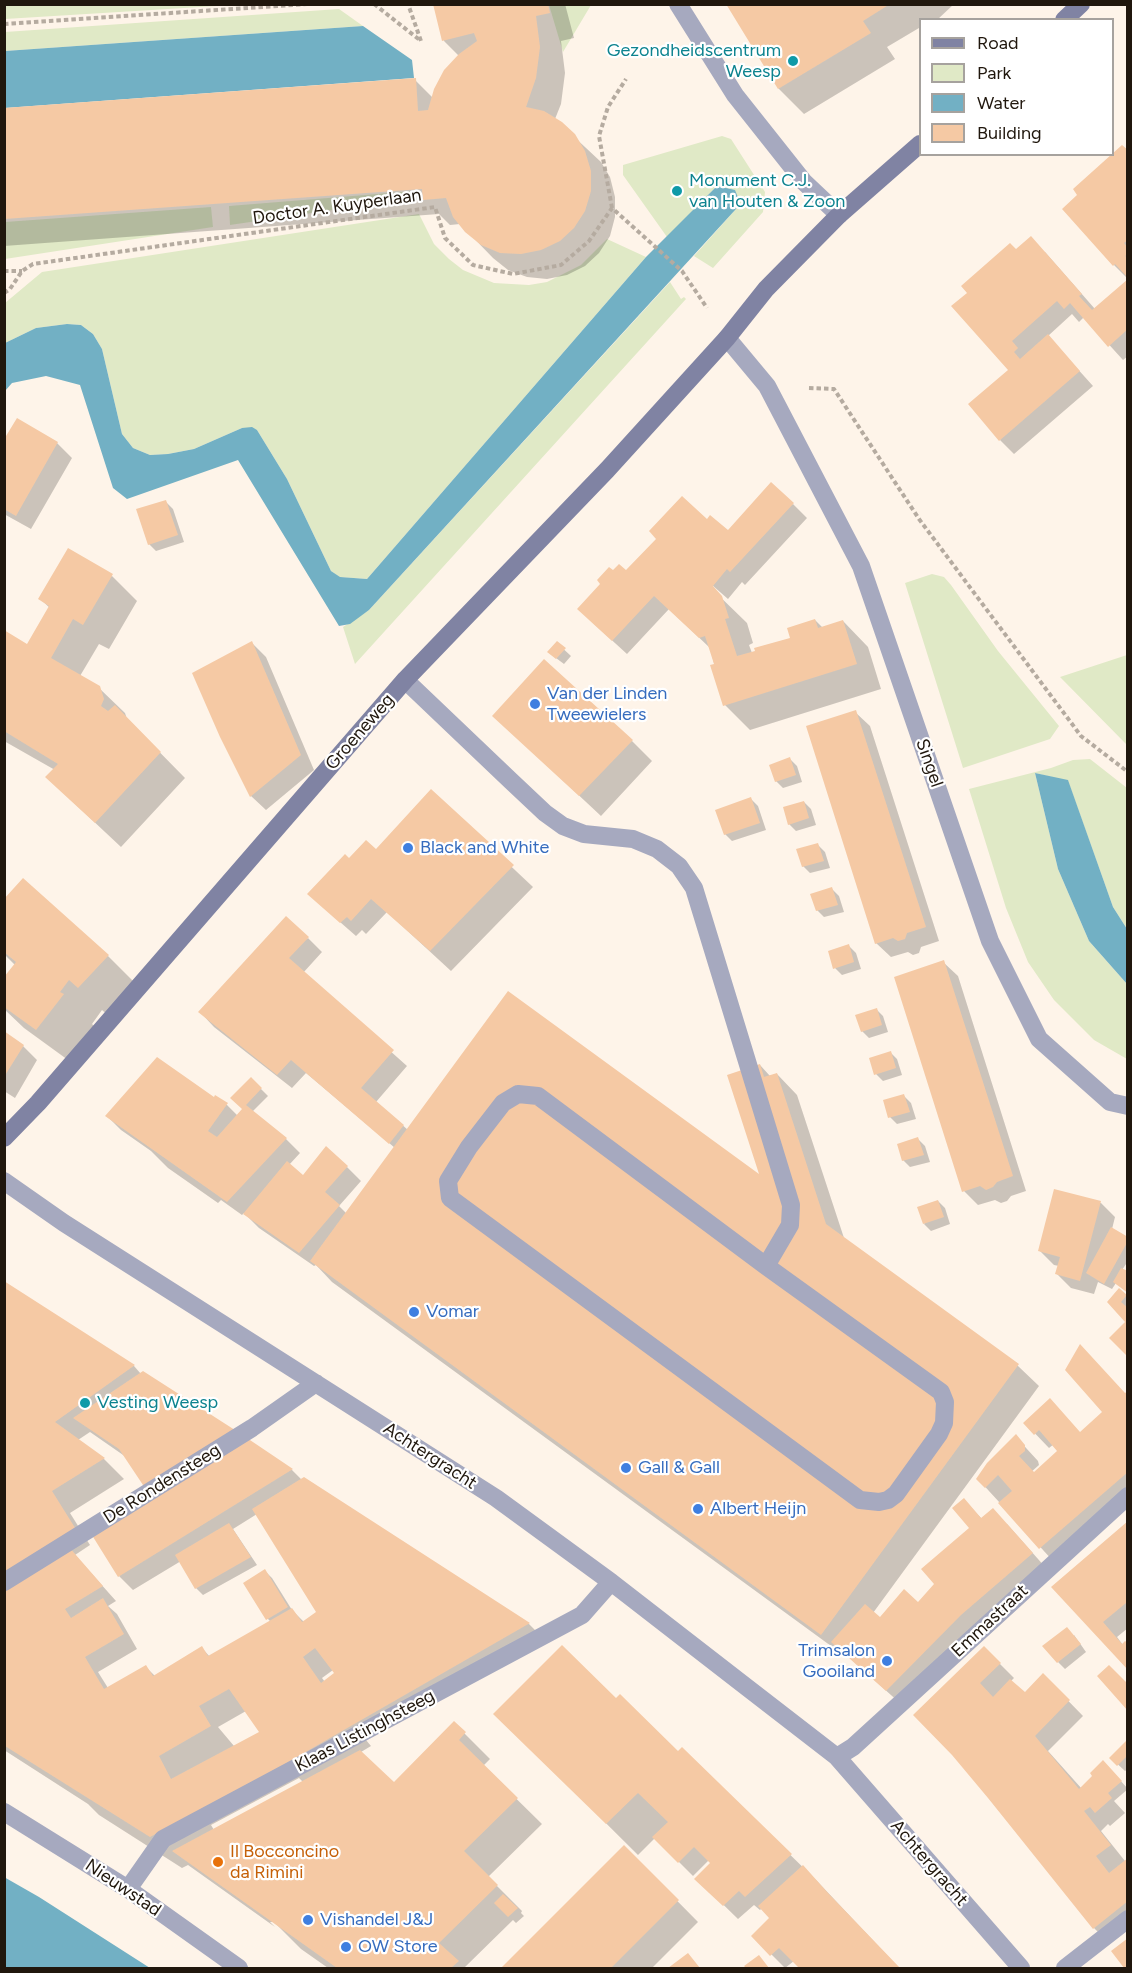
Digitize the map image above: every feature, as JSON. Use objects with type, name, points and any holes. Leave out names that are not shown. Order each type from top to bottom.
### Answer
[{"type":"street","points":[[678,4],[735,94],[804,182],[839,215]]},
{"type":"street","points":[[1066,18],[1081,4]]},
{"type":"street","name":"Groeneweg","points":[[4,1138],[38,1103],[405,680],[607,470],[727,338],[766,289],[839,215],[919,146]]},
{"type":"street","name":"Singel","points":[[727,338],[766,386],[861,566],[990,941],[1039,1039],[1110,1102],[1128,1106]]},
{"type":"street","points":[[405,680],[519,789],[563,826],[584,834],[633,839],[657,849],[679,866],[694,888],[791,1205],[789,1225],[766,1266]]},
{"type":"street","points":[[518,1094],[538,1096],[766,1266],[941,1392],[945,1402],[945,1413],[939,1434],[903,1487],[888,1500],[869,1503],[860,1500],[450,1198],[448,1181],[469,1147],[503,1103],[518,1094]]},
{"type":"street","name":"Achtergracht","points":[[4,1181],[64,1223],[496,1498],[610,1582],[837,1757],[1021,1968]]},
{"type":"street","name":"De Rondensteeg","points":[[4,1582],[252,1428],[316,1383]]},
{"type":"street","name":"Emmastraat","points":[[837,1757],[853,1747],[1128,1496]]},
{"type":"street","name":"Klaas Listinghsteeg","points":[[128,1889],[163,1839],[582,1615],[610,1582]]},
{"type":"street","name":"Nieuwstad","points":[[4,1812],[128,1889],[239,1968]]},
{"type":"street","points":[[1065,1968],[1128,1919]]},
{"type":"path","points":[[4,24],[307,4]]},
{"type":"path","points":[[374,4],[421,41],[408,4]]},
{"type":"path","points":[[626,79],[608,107],[599,136],[612,208],[656,245],[682,271]]},
{"type":"path","name":"Doctor A. Kuyperlaan","points":[[4,271],[22,271],[33,264],[435,207],[446,238],[473,265],[513,274],[561,266],[589,241],[612,208]]},
{"type":"path","points":[[4,293],[10,289],[22,271]]},
{"type":"path","points":[[766,386],[834,389],[919,519],[1081,736],[1128,772]]},
{"type":"green space","points":[[5,4],[233,4],[233,5],[5,19]]},
{"type":"green space","points":[[549,5],[591,5],[563,52]]},
{"type":"green space","points":[[339,9],[363,26],[5,51],[5,32]]},
{"type":"green space","points":[[722,136],[731,139],[765,192],[763,212],[713,268],[694,256],[736,209],[717,186],[667,237],[623,175],[623,165]]},
{"type":"green space","points":[[414,191],[415,198],[230,225],[229,206]]},
{"type":"green space","points":[[211,207],[213,227],[5,259],[5,222]]},
{"type":"green space","points":[[419,214],[434,244],[449,259],[463,270],[494,283],[529,285],[547,282],[581,265],[607,239],[646,257],[367,579],[339,577],[331,571],[287,479],[257,430],[242,428],[194,449],[150,455],[133,448],[122,434],[102,349],[93,334],[81,325],[67,324],[36,328],[5,343],[5,303],[42,272]]},
{"type":"green space","points":[[670,282],[681,299],[684,297],[686,299],[355,664],[343,627],[369,610]]},
{"type":"green space","points":[[932,574],[944,577],[951,585],[998,651],[1059,726],[1050,739],[963,768],[905,583]]},
{"type":"green space","points":[[1128,655],[1127,745],[1060,677]]},
{"type":"green space","points":[[1090,759],[1127,788],[1127,929],[1113,907],[1068,781],[1035,773],[1058,869],[1089,941],[1127,984],[1127,1059],[1094,1040],[1054,1000],[1028,962],[1006,908],[969,789],[1073,760]]},
{"type":"water","points":[[363,26],[412,60],[414,78],[5,108],[5,51]]},
{"type":"water","points":[[717,186],[735,190],[739,200],[736,209],[369,610],[350,624],[339,626],[238,460],[127,499],[113,488],[80,385],[46,376],[12,383],[5,391],[5,343],[36,328],[67,324],[81,325],[93,334],[102,349],[122,434],[133,448],[150,455],[168,454],[194,449],[242,428],[252,427],[257,430],[287,479],[331,571],[340,577],[367,579],[646,257]]},
{"type":"water","points":[[1035,773],[1068,780],[1113,907],[1127,929],[1127,984],[1089,941],[1058,869]]},
{"type":"water","points":[[4,1877],[39,1897],[150,1968],[5,1968]]},
{"type":"building","points":[[433,4],[548,4],[550,13],[536,16],[540,47],[536,78],[526,107],[544,111],[562,122],[575,134],[585,151],[591,171],[591,191],[585,211],[574,228],[560,241],[541,250],[521,254],[500,253],[481,245],[465,232],[453,217],[446,198],[423,200],[422,189],[4,219],[4,108],[416,78],[418,111],[428,110],[434,89],[444,70],[459,54],[477,41],[474,33],[442,41]]},
{"type":"building","name":"Gezondheidscentrum Weesp","points":[[726,4],[890,4],[863,21],[871,33],[778,89]]},
{"type":"building","points":[[1122,145],[1128,150],[1128,240],[1124,243],[1128,248],[1128,254],[1125,256],[1128,258],[1128,278],[1115,264],[1113,266],[1062,209],[1077,195],[1073,189],[1110,156],[1114,156],[1114,152]]},
{"type":"building","points":[[1031,236],[1082,294],[1079,296],[1092,310],[1128,279],[1128,329],[1108,347],[1070,303],[1064,309],[1057,301],[1012,341],[1018,348],[1014,352],[1020,359],[1048,334],[1080,371],[999,441],[968,404],[1008,370],[951,306],[967,293],[961,286],[1010,243],[1016,249]]},
{"type":"building","points":[[17,418],[58,442],[16,516],[4,509],[4,435],[6,436]]},
{"type":"building","points":[[771,482],[794,503],[730,572],[727,569],[713,586],[722,596],[729,618],[725,619],[737,656],[755,651],[754,648],[790,638],[787,628],[815,619],[818,628],[843,620],[857,664],[723,706],[710,665],[714,664],[705,636],[699,638],[654,596],[612,641],[577,609],[600,584],[597,580],[609,567],[613,570],[619,564],[626,570],[656,539],[649,531],[682,496],[707,519],[710,515],[728,530]]},
{"type":"building","points":[[166,500],[178,535],[148,545],[136,509]]},
{"type":"building","points":[[68,548],[113,574],[83,625],[73,619],[51,658],[100,686],[104,699],[101,706],[108,711],[115,705],[161,752],[95,823],[45,777],[58,764],[4,731],[4,630],[27,644],[49,606],[38,599]]},
{"type":"building","points":[[252,641],[301,755],[250,797],[192,673]]},
{"type":"building","points":[[557,641],[566,648],[556,659],[547,652]]},
{"type":"building","points":[[544,659],[633,740],[579,796],[492,716]]},
{"type":"building","points":[[856,710],[926,927],[907,933],[905,939],[898,941],[893,938],[875,944],[806,726]]},
{"type":"building","points":[[790,757],[796,775],[775,782],[769,765]]},
{"type":"building","points":[[431,789],[514,865],[430,951],[371,899],[351,921],[347,917],[340,923],[307,894],[345,854],[349,858],[366,840],[376,849]]},
{"type":"building","points":[[751,797],[760,823],[724,835],[715,810]]},
{"type":"building","points":[[804,801],[809,818],[788,825],[783,807]]},
{"type":"building","points":[[818,843],[824,861],[802,867],[796,849]]},
{"type":"building","points":[[23,878],[109,955],[78,988],[69,980],[60,992],[64,994],[36,1030],[4,1007],[4,977],[16,962],[4,952],[4,899]]},
{"type":"building","points":[[832,887],[838,905],[816,911],[810,894]]},
{"type":"building","points":[[286,916],[309,937],[289,958],[394,1050],[361,1088],[404,1125],[389,1144],[291,1060],[277,1075],[198,1012]]},
{"type":"building","points":[[849,944],[854,962],[833,969],[828,951]]},
{"type":"building","points":[[944,960],[1013,1176],[997,1182],[986,1190],[980,1186],[962,1192],[894,977]]},
{"type":"building","points":[[508,991],[759,1174],[727,1075],[760,1064],[764,1077],[777,1073],[826,1224],[1019,1364],[821,1635],[310,1261]]},
{"type":"building","points":[[877,1008],[882,1025],[861,1032],[855,1015]]},
{"type":"building","points":[[4,1031],[24,1045],[4,1077]]},
{"type":"building","points":[[891,1051],[896,1068],[874,1075],[869,1058]]},
{"type":"building","points":[[157,1057],[214,1097],[215,1095],[228,1103],[208,1131],[217,1137],[242,1109],[230,1098],[251,1077],[262,1088],[246,1105],[287,1138],[227,1202],[105,1116]]},
{"type":"building","points":[[904,1094],[910,1112],[888,1118],[883,1100]]},
{"type":"building","points":[[918,1137],[924,1155],[902,1161],[897,1144]]},
{"type":"building","points":[[326,1146],[348,1166],[325,1192],[340,1205],[299,1253],[243,1214],[287,1161],[303,1175]]},
{"type":"building","points":[[1054,1189],[1101,1201],[1080,1281],[1055,1274],[1060,1257],[1038,1251]]},
{"type":"building","points":[[938,1200],[944,1217],[923,1224],[917,1207]]},
{"type":"building","points":[[1111,1227],[1128,1237],[1128,1241],[1104,1284],[1086,1273]]},
{"type":"building","points":[[1121,1268],[1128,1271],[1128,1293],[1113,1282]]},
{"type":"building","points":[[4,1281],[135,1365],[55,1422],[105,1458],[52,1491],[77,1531],[4,1576]]},
{"type":"building","points":[[1119,1288],[1127,1295],[1121,1302],[1128,1308],[1128,1354],[1126,1355],[1109,1338],[1125,1322],[1107,1302]]},
{"type":"building","points":[[1080,1344],[1125,1393],[1128,1391],[1128,1472],[1039,1549],[998,1503],[1012,1491],[998,1475],[985,1488],[976,1479],[987,1463],[1016,1434],[1025,1445],[1025,1451],[1019,1456],[1034,1472],[1057,1451],[1039,1430],[1034,1435],[1023,1423],[1050,1398],[1080,1432],[1102,1412],[1065,1370]]},
{"type":"building","points":[[143,1371],[238,1432],[145,1488],[119,1449],[73,1418]]},
{"type":"building","points":[[244,1436],[293,1469],[118,1577],[90,1532]]},
{"type":"building","points":[[304,1477],[530,1623],[283,1765],[150,1837],[5,1746],[5,1586],[69,1547],[103,1586],[65,1609],[71,1618],[103,1598],[124,1634],[85,1657],[104,1689],[146,1665],[153,1676],[202,1646],[208,1656],[292,1608],[302,1622],[316,1612],[252,1509]],"holes":[[[315,1648],[334,1673],[321,1683],[303,1657]],[[229,1689],[259,1732],[171,1779],[159,1756],[211,1726],[199,1706]]]},
{"type":"building","points":[[964,1498],[981,1518],[993,1508],[1033,1553],[961,1615],[886,1691],[831,1642],[865,1604],[880,1617],[904,1589],[918,1602],[934,1584],[921,1569],[969,1528],[952,1508]]},
{"type":"building","points":[[1128,1521],[1128,1604],[1126,1603],[1103,1622],[1122,1644],[1125,1641],[1128,1643],[1128,1670],[1051,1587]]},
{"type":"building","points":[[229,1523],[251,1557],[195,1589],[175,1555]]},
{"type":"building","points":[[265,1569],[288,1607],[266,1620],[243,1583]]},
{"type":"building","points":[[1067,1627],[1081,1644],[1057,1663],[1042,1646]]},
{"type":"building","points":[[562,1645],[616,1698],[620,1694],[678,1751],[682,1747],[792,1854],[745,1897],[739,1891],[723,1906],[694,1879],[710,1863],[694,1847],[678,1863],[652,1837],[668,1822],[638,1793],[606,1824],[493,1714]]},
{"type":"building","points":[[984,1646],[1001,1663],[980,1683],[993,1697],[1010,1679],[1025,1692],[1043,1673],[1070,1700],[1035,1736],[1079,1789],[1103,1760],[1122,1781],[1108,1793],[1112,1798],[1095,1813],[1090,1807],[1084,1811],[1111,1845],[1096,1856],[1109,1873],[1128,1858],[1128,1901],[1093,1929],[952,1755],[913,1715]]},
{"type":"building","points":[[1109,1665],[1128,1684],[1128,1711],[1097,1676]]},
{"type":"building","points":[[454,1721],[466,1732],[459,1740],[518,1798],[464,1851],[498,1885],[439,1943],[459,1961],[451,1968],[337,1968],[172,1851],[360,1750],[394,1782]]},
{"type":"building","points":[[1128,1739],[1128,1755],[1117,1766],[1109,1758]]},
{"type":"building","points":[[624,1845],[679,1900],[611,1968],[501,1968]]},
{"type":"building","points":[[803,1865],[900,1968],[799,1968],[779,1948],[770,1956],[751,1936],[769,1918],[758,1906]]},
{"type":"building","points":[[503,1894],[518,1908],[508,1917],[494,1903]]},
{"type":"building","points":[[1128,1938],[1128,1968],[1124,1968],[1111,1951]]},
{"type":"building","points":[[688,1953],[700,1968],[668,1968]]},
{"type":"building","points":[[759,1955],[769,1968],[746,1968],[744,1966]]},
{"type":"place","name":"Gezondheidscentrum Weesp","points":[[793,61]]},
{"type":"place","name":"Monument C.J. van Houten & Zoon","points":[[677,191]]},
{"type":"place","name":"Van der Linden Tweewielers","points":[[535,704]]},
{"type":"place","name":"Black and White","points":[[408,848]]},
{"type":"place","name":"Vomar","points":[[414,1312]]},
{"type":"place","name":"Vesting Weesp","points":[[85,1403]]},
{"type":"place","name":"Gall & Gall","points":[[626,1468]]},
{"type":"place","name":"Albert Heijn","points":[[698,1509]]},
{"type":"place","name":"Trimsalon Gooiland","points":[[887,1661]]},
{"type":"place","name":"Il Bocconcino da Rimini","points":[[218,1862]]},
{"type":"place","name":"Vishandel J&J","points":[[308,1920]]},
{"type":"place","name":"OW Store","points":[[346,1947]]}]
